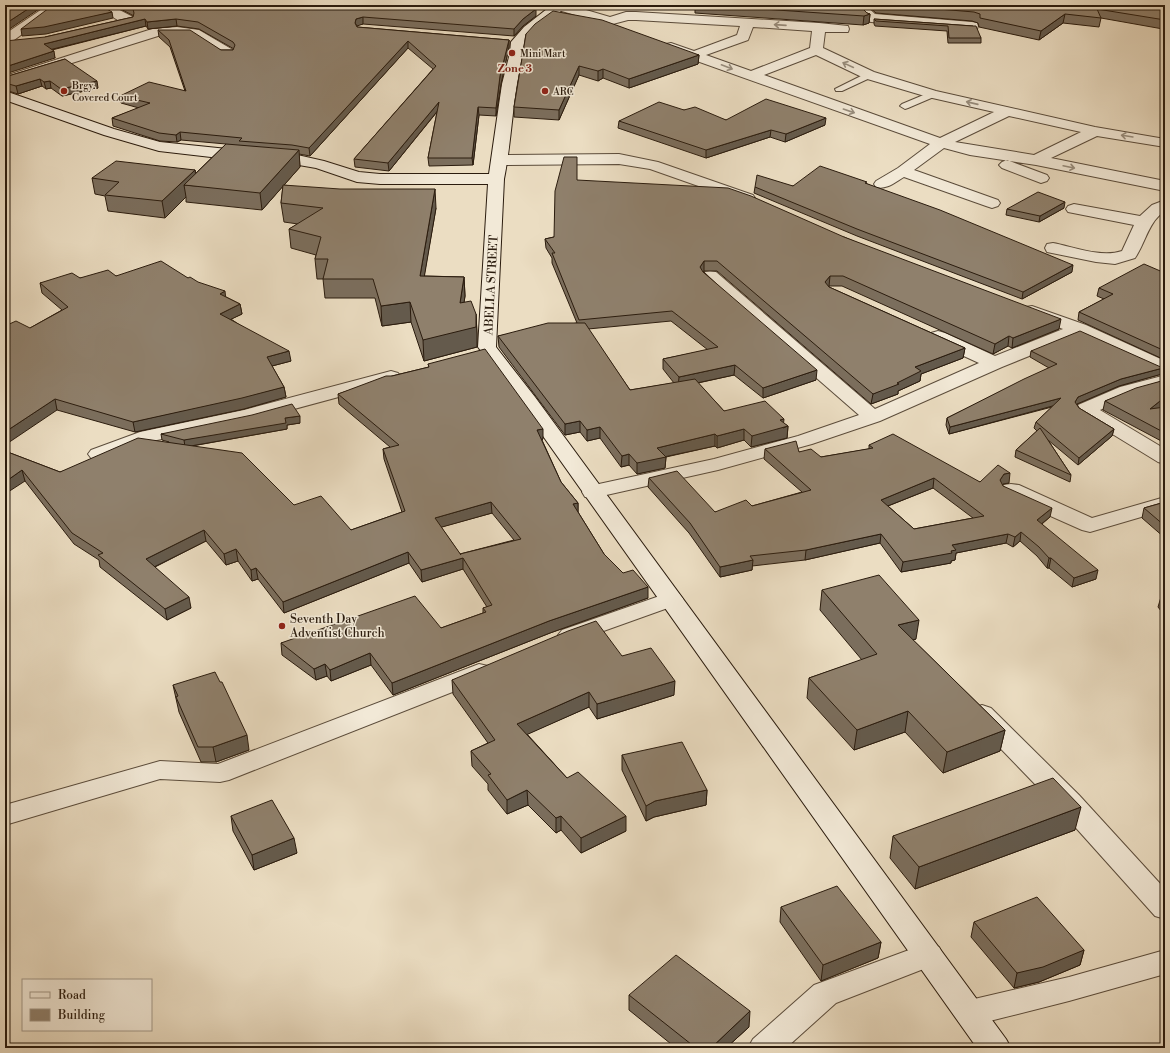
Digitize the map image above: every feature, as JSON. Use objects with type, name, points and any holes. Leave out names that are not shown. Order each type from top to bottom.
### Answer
[{"type":"street","points":[[5,40],[56,5]]},
{"type":"street","points":[[101,5],[128,20],[107,25]]},
{"type":"street","points":[[858,5],[871,18],[972,26]]},
{"type":"street","points":[[559,11],[611,21],[626,16],[636,16],[843,29]]},
{"type":"street","points":[[559,11],[625,31]]},
{"type":"street","name":"ABELLA STREET","points":[[559,11],[510,41],[517,53],[509,84],[500,160],[496,179],[487,347],[483,353],[528,401],[995,1048]]},
{"type":"street","points":[[44,14],[58,21]]},
{"type":"street","points":[[694,55],[743,37],[748,23]]},
{"type":"street","points":[[816,50],[819,27]]},
{"type":"street","points":[[5,80],[157,32],[177,31],[194,33],[228,53]]},
{"type":"street","points":[[5,43],[26,41]]},
{"type":"street","points":[[660,43],[941,143],[970,150],[1036,160],[1165,186]]},
{"type":"street","points":[[750,76],[816,50],[869,75],[933,94],[1095,131],[1165,143]]},
{"type":"street","points":[[5,95],[109,132],[159,146],[237,155],[293,159],[319,164],[357,177],[365,178],[496,179]]},
{"type":"street","points":[[882,184],[903,171],[941,143],[1008,111]]},
{"type":"street","points":[[1036,160],[1095,131]]},
{"type":"street","points":[[970,150],[1041,178]]},
{"type":"street","points":[[500,160],[619,159],[653,166],[764,204]]},
{"type":"street","points":[[903,171],[992,204]]},
{"type":"street","points":[[1053,248],[1096,257],[1115,259],[1129,254],[1144,222],[1155,209],[1165,205]]},
{"type":"street","points":[[1074,209],[1144,222]]},
{"type":"street","points":[[710,276],[873,416]]},
{"type":"street","points":[[1020,306],[1079,329],[1165,368]]},
{"type":"street","points":[[593,492],[718,464],[805,440],[873,416],[995,363],[1079,329]]},
{"type":"street","points":[[922,330],[995,363]]},
{"type":"street","points":[[98,454],[147,436],[246,416],[406,373]]},
{"type":"street","points":[[1165,381],[1127,391],[1085,409],[1165,458]]},
{"type":"street","points":[[1011,490],[1090,525],[1165,503]]},
{"type":"street","points":[[552,642],[663,589]]},
{"type":"street","points":[[5,815],[160,770],[220,773],[502,662]]},
{"type":"street","points":[[966,696],[1069,802],[1165,908]]},
{"type":"street","points":[[764,1048],[825,994],[928,954]]},
{"type":"street","points":[[970,1013],[1069,989],[1165,962]]},
{"type":"lane","points":[[839,89],[869,75]]},
{"type":"lane","points":[[905,106],[933,94]]},
{"type":"building","points":[[5,5],[34,5],[5,24]]},
{"type":"building","points":[[53,5],[100,5],[112,12],[44,27],[21,29]]},
{"type":"building","points":[[125,5],[517,5],[536,9],[523,19],[514,29],[363,17],[356,19],[355,23],[357,27],[509,40],[500,76],[496,108],[478,107],[472,158],[428,158],[439,102],[388,163],[354,159],[436,66],[408,41],[309,148],[292,145],[239,141],[242,138],[180,132],[176,135],[159,133],[112,118],[150,103],[120,96],[149,82],[186,91],[169,40],[158,30],[190,30],[221,50],[233,50],[235,45],[233,42],[198,22],[176,19],[147,22],[145,19],[44,44],[54,51],[5,67],[5,41],[45,37],[133,17],[133,9]]},
{"type":"building","points":[[704,5],[859,5],[870,14],[864,16]]},
{"type":"building","points":[[891,5],[1165,5],[1165,20],[1097,9],[1101,18],[1065,14],[1041,31],[980,18],[980,14],[974,12]]},
{"type":"building","points":[[553,11],[602,20],[699,55],[629,79],[603,69],[598,71],[579,66],[559,110],[514,107],[526,34],[535,24]]},
{"type":"building","points":[[874,19],[976,26],[981,38],[949,38],[948,26],[876,21]]},
{"type":"building","points":[[65,59],[97,81],[61,89],[50,81],[44,82],[40,79],[16,86],[5,83],[5,77]]},
{"type":"building","points":[[766,99],[826,118],[786,134],[771,130],[706,150],[619,121],[659,102],[684,110],[695,107],[726,120]]},
{"type":"building","points":[[226,144],[299,150],[260,193],[184,185]]},
{"type":"building","points":[[564,157],[577,157],[577,180],[728,188],[751,196],[844,237],[1061,319],[1013,338],[1009,336],[995,344],[843,276],[830,276],[825,282],[829,287],[965,348],[915,367],[921,371],[897,383],[899,384],[873,394],[717,261],[704,261],[700,267],[703,272],[817,370],[763,388],[735,365],[679,377],[663,359],[718,347],[672,311],[579,320],[552,253],[555,253],[545,239],[554,237],[555,191]]},
{"type":"building","points":[[116,161],[195,170],[162,201],[105,195],[119,182],[92,178]]},
{"type":"building","points":[[820,166],[940,210],[1073,265],[1023,292],[857,229],[755,187],[757,175],[793,186]]},
{"type":"building","points":[[283,185],[340,189],[435,189],[420,276],[464,277],[460,303],[471,301],[476,314],[476,327],[423,340],[410,302],[381,306],[373,279],[323,279],[328,259],[315,259],[321,237],[289,229],[323,208],[281,203]]},
{"type":"building","points":[[1038,192],[1065,202],[1040,216],[1007,209]]},
{"type":"building","points":[[161,261],[188,278],[190,277],[198,282],[225,291],[220,294],[240,304],[220,314],[289,351],[267,357],[284,387],[242,398],[133,422],[55,399],[5,432],[5,326],[16,321],[30,328],[68,307],[40,283],[72,273],[80,278],[108,270],[116,276]]},
{"type":"building","points":[[1144,264],[1165,273],[1165,351],[1079,312],[1113,294],[1099,288]]},
{"type":"building","points":[[548,323],[585,323],[630,390],[695,379],[724,411],[765,401],[784,419],[780,420],[788,426],[752,436],[744,429],[717,436],[715,434],[657,448],[666,457],[637,463],[629,454],[622,456],[600,427],[587,430],[580,421],[565,424],[498,336]]},
{"type":"building","points":[[1080,331],[1163,368],[1121,379],[1078,397],[1075,402],[1079,408],[1114,429],[1079,458],[1036,422],[1061,398],[950,427],[947,418],[1057,364],[1031,351]]},
{"type":"building","points":[[485,349],[543,429],[537,430],[561,482],[578,503],[573,504],[604,554],[623,573],[633,570],[648,587],[549,621],[392,683],[370,653],[330,670],[325,664],[314,669],[281,643],[415,596],[441,628],[486,612],[483,608],[492,605],[463,558],[421,570],[408,552],[283,602],[256,568],[251,570],[236,549],[224,554],[204,530],[146,559],[189,597],[165,609],[98,555],[103,553],[72,533],[22,470],[5,482],[5,451],[60,472],[138,438],[242,453],[294,505],[321,496],[351,530],[405,511],[383,449],[399,445],[338,394],[386,376],[392,376],[429,367],[428,364]],"holes":[[[491,502],[521,539],[460,554],[435,518]]]},
{"type":"building","points":[[1165,380],[1165,397],[1150,409],[1165,407],[1165,433],[1105,401],[1136,388]]},
{"type":"building","points":[[292,404],[300,416],[285,418],[286,423],[184,440],[161,434],[252,415]]},
{"type":"building","points":[[1040,428],[1071,475],[1016,450]]},
{"type":"building","points":[[893,434],[980,482],[998,465],[1010,473],[1004,474],[1000,480],[1003,486],[1052,508],[1037,520],[1098,570],[1074,578],[1051,558],[1049,558],[1039,547],[1021,532],[1015,537],[1008,534],[952,545],[956,550],[951,551],[952,553],[903,562],[881,534],[806,550],[750,556],[753,560],[720,567],[690,523],[649,478],[677,471],[715,512],[746,500],[752,506],[811,490],[765,449],[796,441],[799,452],[811,449],[821,457],[873,448],[869,445]],"holes":[[[934,478],[984,516],[914,529],[881,500]]]},
{"type":"building","points":[[1165,502],[1165,526],[1144,508]]},
{"type":"building","points":[[879,575],[919,620],[898,625],[1005,730],[947,752],[908,711],[857,730],[809,678],[877,654],[822,590]]},
{"type":"building","points":[[1165,596],[1165,602],[1161,597]]},
{"type":"building","points":[[596,621],[622,656],[651,648],[675,681],[597,704],[589,692],[517,724],[567,778],[578,772],[626,816],[581,838],[561,816],[556,818],[527,790],[507,800],[488,775],[491,774],[471,751],[495,740],[452,680],[568,631]]},
{"type":"building","points":[[215,672],[220,682],[222,682],[247,735],[213,747],[198,747],[176,697],[178,696],[173,685]]},
{"type":"building","points":[[682,742],[707,790],[655,801],[646,806],[622,755]]},
{"type":"building","points":[[1053,778],[1081,807],[919,867],[893,836]]},
{"type":"building","points":[[272,800],[294,838],[252,855],[231,816]]},
{"type":"building","points":[[837,886],[881,942],[823,965],[781,907]]},
{"type":"building","points":[[1037,897],[1084,950],[1043,967],[1017,973],[974,922]]},
{"type":"building","points":[[676,955],[750,1011],[711,1048],[696,1048],[629,995]]},
{"type":"place","name":"Mini Mart","points":[[512,53]]},
{"type":"place","name":"Brgy. Covered Court","points":[[64,91]]},
{"type":"place","name":"ARC","points":[[545,91]]},
{"type":"place","name":"Seventh Day Adventist Church","points":[[282,626]]},
{"type":"district","name":"Zone 3","points":[[515,68]]}]
